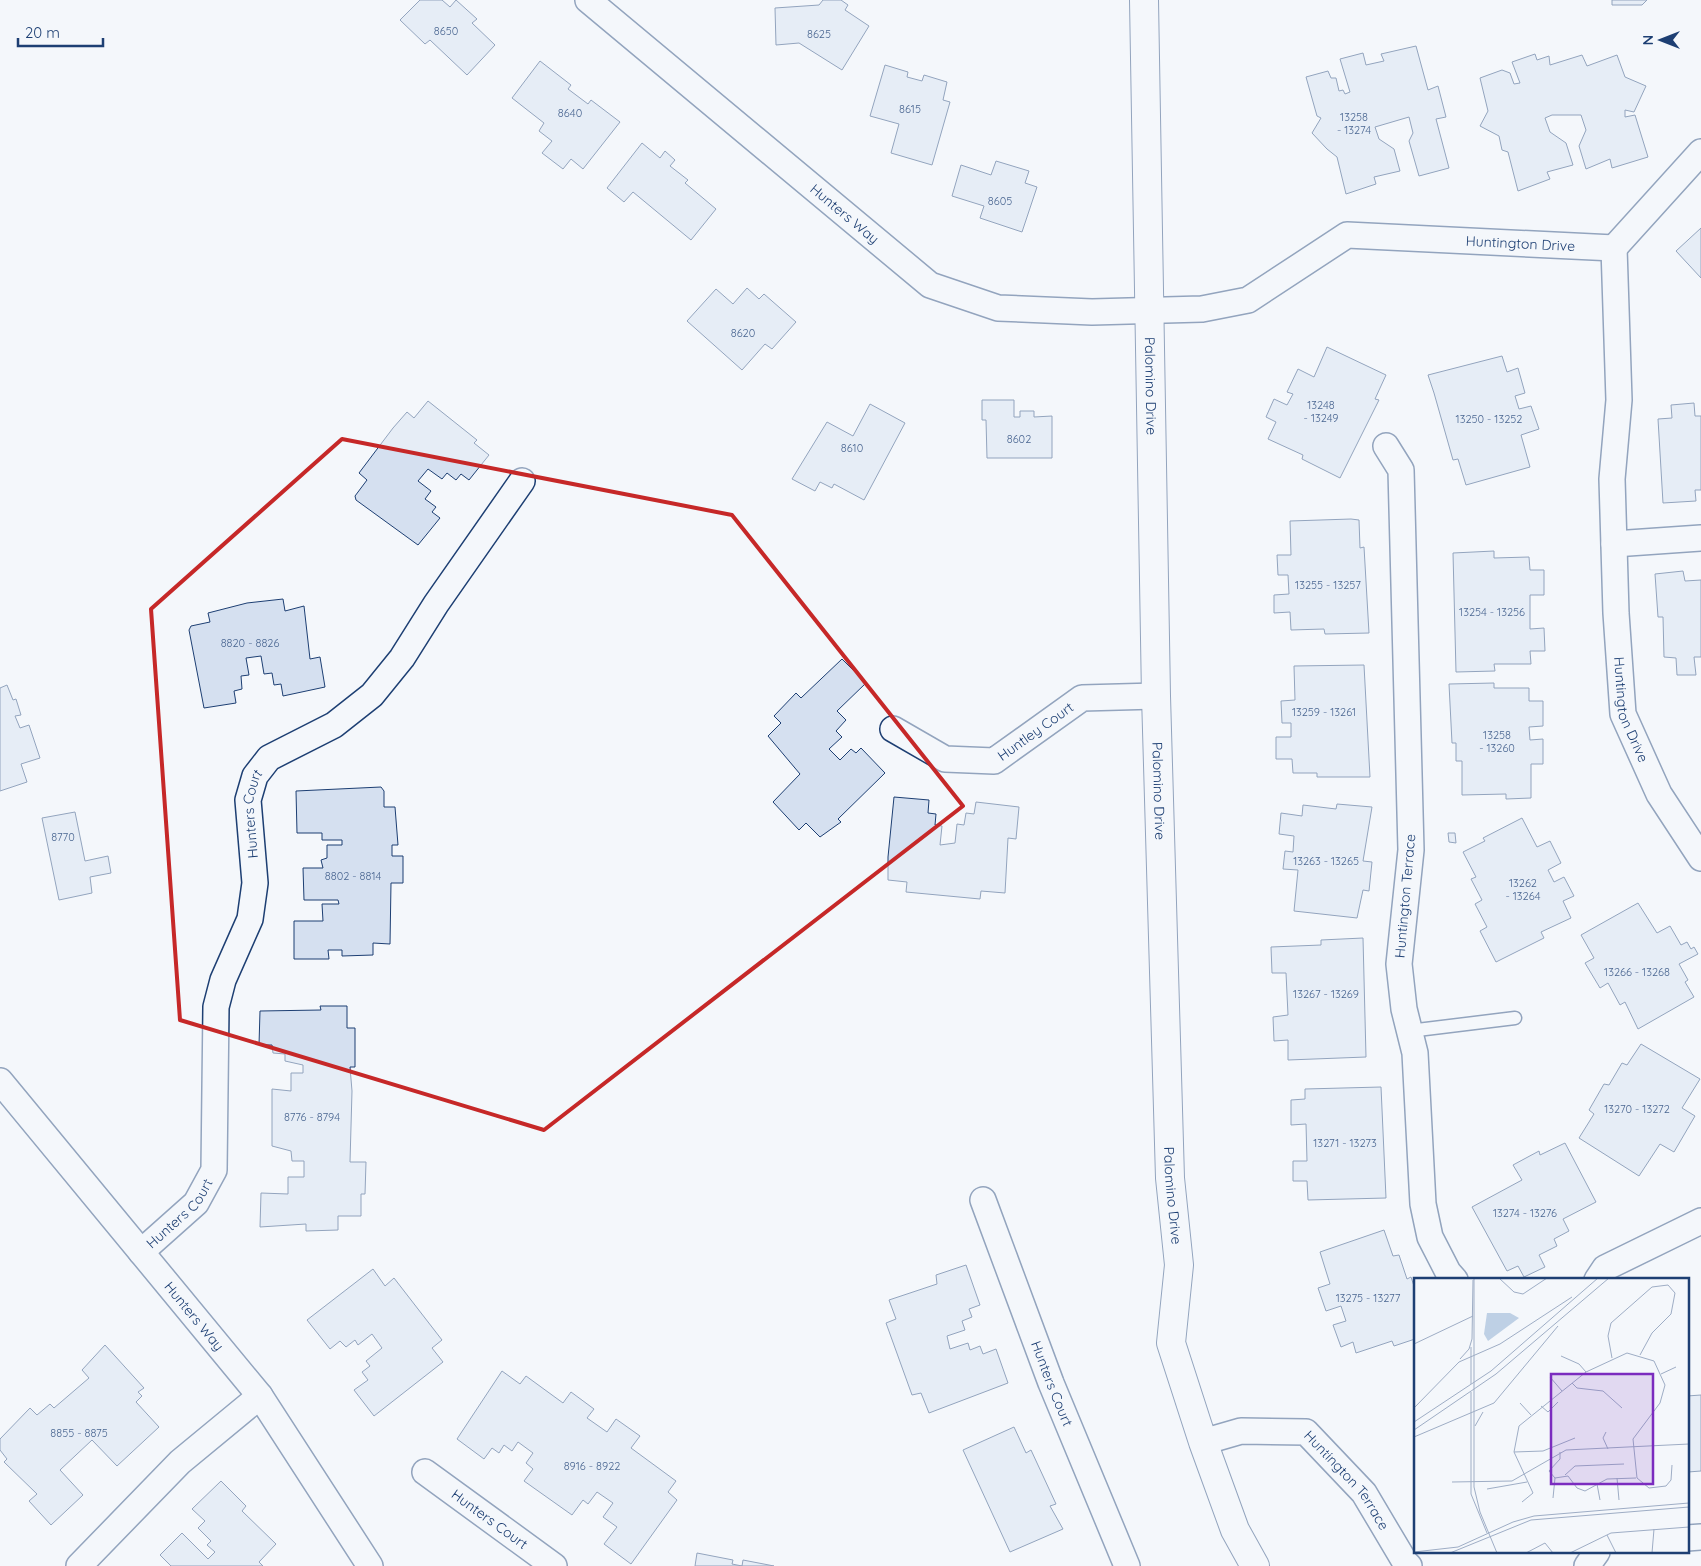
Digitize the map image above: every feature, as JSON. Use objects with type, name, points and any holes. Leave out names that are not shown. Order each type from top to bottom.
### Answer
[{"type":"street","name":"Hunters Way","points":[[588,0],[930,285],[998,308],[1092,312],[1149,312]]},
{"type":"street","name":"Palomino Drive","points":[[1144,0],[1156,696],[1170,1178],[1178,1265],[1170,1343],[1235,1530],[1255,1566]]},
{"type":"street","points":[[1614,248],[1701,152]]},
{"type":"street","name":"Huntington Drive","points":[[1149,312],[1202,310],[1248,300],[1347,235],[1614,248],[1619,400],[1612,479],[1616,613],[1623,714],[1659,794],[1701,858]]},
{"type":"street","name":"Huntington Terrace","points":[[1386,446],[1401,470],[1411,850],[1400,964],[1404,1009],[1415,1053],[1423,1204],[1430,1237],[1448,1272],[1453,1278]]},
{"type":"street","name":"Hunters Court","points":[[141,1252],[196,1203],[214,1170],[216,1007],[223,980],[250,919],[255,883],[248,800],[255,776],[269,758],[334,725],[372,695],[402,658],[436,604],[522,481]]},
{"type":"street","points":[[1614,544],[1701,538]]},
{"type":"street","name":"Huntley Court","points":[[893,729],[945,759],[994,762],[1082,698],[1156,696]]},
{"type":"street","name":"Hunters Way","points":[[0,1081],[260,1396],[370,1566]]},
{"type":"street","name":"Hunters Court","points":[[983,1200],[1051,1383],[1127,1566]]},
{"type":"street","points":[[1598,1278],[1605,1268],[1701,1221]]},
{"type":"street","points":[[79,1566],[180,1462],[260,1396]]},
{"type":"street","name":"Huntington Terrace","points":[[1203,1442],[1240,1431],[1306,1432],[1364,1494],[1409,1566]]},
{"type":"street","name":"Hunters Court","points":[[424,1472],[554,1566]]},
{"type":"street","points":[[1688,1538],[1701,1537]]},
{"type":"street","points":[[1587,1566],[1596,1554]]},
{"type":"lane","points":[[1409,1031],[1515,1018]]},
{"type":"highlighted area","points":[[342,439],[732,515],[963,806],[544,1130],[180,1020],[151,609]]},
{"type":"building","points":[[420,0],[442,0],[450,7],[456,0],[477,19],[472,23],[495,45],[467,75],[430,40],[425,44],[400,20]]},
{"type":"building","points":[[823,0],[841,0],[848,5],[845,10],[869,26],[842,70],[799,43],[776,45],[775,8],[819,5]]},
{"type":"building","points":[[1612,0],[1647,0],[1642,5],[1612,5]]},
{"type":"building","points":[[1416,46],[1428,90],[1438,86],[1446,117],[1436,119],[1449,168],[1419,176],[1409,141],[1413,133],[1409,117],[1375,127],[1379,139],[1394,149],[1400,171],[1374,177],[1376,184],[1346,194],[1337,157],[1312,133],[1321,118],[1317,116],[1306,77],[1328,71],[1331,78],[1336,78],[1339,91],[1343,90],[1345,94],[1350,92],[1340,59],[1363,53],[1366,65],[1384,61],[1381,54]]},
{"type":"building","points":[[1535,54],[1537,60],[1549,56],[1550,65],[1582,55],[1587,66],[1617,55],[1625,77],[1646,86],[1634,112],[1625,110],[1625,117],[1635,115],[1648,157],[1612,168],[1610,159],[1586,169],[1579,146],[1586,130],[1581,115],[1552,115],[1545,118],[1550,132],[1566,143],[1573,165],[1547,172],[1550,179],[1518,191],[1508,152],[1502,150],[1499,136],[1480,126],[1488,111],[1480,78],[1502,70],[1510,73],[1514,84],[1520,83],[1512,62]]},
{"type":"building","points":[[540,61],[571,85],[568,89],[588,104],[591,100],[620,122],[583,169],[571,159],[563,169],[542,153],[552,141],[539,131],[544,123],[512,98]]},
{"type":"building","points":[[885,65],[908,72],[907,77],[922,81],[924,75],[947,82],[943,100],[950,102],[932,165],[891,153],[899,124],[870,116]]},
{"type":"building","points":[[642,143],[660,158],[665,151],[675,160],[670,166],[688,180],[685,183],[716,209],[691,240],[633,192],[624,202],[607,188]]},
{"type":"building","points":[[996,161],[1029,171],[1025,183],[1037,187],[1022,232],[980,218],[984,206],[952,196],[961,165],[991,175]]},
{"type":"building","points":[[1701,228],[1701,278],[1676,251]]},
{"type":"building","points":[[747,288],[759,299],[764,294],[796,322],[772,349],[765,344],[742,370],[687,321],[716,289],[733,304]]},
{"type":"building","points":[[1327,347],[1386,375],[1375,399],[1379,400],[1340,478],[1302,459],[1303,455],[1268,439],[1276,422],[1266,417],[1274,399],[1287,405],[1293,394],[1287,392],[1298,369],[1314,377]]},
{"type":"building","points":[[1502,356],[1507,372],[1518,368],[1525,393],[1515,396],[1519,409],[1531,406],[1539,429],[1521,435],[1530,467],[1466,485],[1458,459],[1453,460],[1428,375]]},
{"type":"building","points":[[982,400],[1014,400],[1014,417],[1020,417],[1020,411],[1034,411],[1034,417],[1052,416],[1052,458],[987,458],[986,420],[982,420]]},
{"type":"building","points":[[428,401],[477,440],[474,443],[489,455],[469,480],[461,474],[456,480],[447,473],[442,479],[428,469],[418,481],[431,491],[425,499],[436,507],[432,512],[440,518],[418,545],[356,500],[355,496],[367,480],[359,473],[393,428],[407,412],[414,418]]},
{"type":"building","points":[[1694,403],[1695,416],[1701,416],[1701,490],[1695,490],[1696,501],[1663,503],[1658,419],[1672,418],[1671,405]]},
{"type":"building","points":[[870,404],[905,423],[864,500],[834,484],[832,488],[820,482],[815,491],[792,479],[827,422],[853,436]]},
{"type":"building","points":[[1359,520],[1360,548],[1364,547],[1369,633],[1325,634],[1324,629],[1291,630],[1290,612],[1274,613],[1274,595],[1289,594],[1288,575],[1278,575],[1277,555],[1291,555],[1290,521]]},
{"type":"building","points":[[1494,551],[1494,558],[1529,557],[1530,570],[1544,570],[1544,595],[1530,595],[1530,629],[1544,628],[1545,651],[1530,651],[1531,664],[1494,664],[1495,671],[1456,672],[1453,553]]},
{"type":"building","points":[[1683,571],[1685,581],[1701,580],[1701,657],[1694,657],[1696,675],[1677,675],[1676,658],[1664,657],[1663,617],[1658,617],[1655,574]]},
{"type":"building","points":[[283,599],[285,611],[304,606],[310,659],[320,657],[325,687],[283,696],[281,684],[274,685],[272,673],[264,674],[261,656],[246,658],[249,675],[241,676],[242,689],[234,691],[236,703],[204,708],[189,630],[191,626],[210,622],[208,613],[247,603]]},
{"type":"building","points":[[842,659],[866,683],[837,711],[846,720],[836,731],[842,737],[829,749],[840,760],[851,749],[856,753],[861,748],[885,773],[838,819],[841,822],[820,837],[806,823],[799,830],[773,802],[800,774],[768,736],[781,723],[774,716],[796,693],[801,698]]},
{"type":"building","points":[[1364,665],[1370,777],[1317,777],[1317,773],[1293,773],[1292,759],[1276,759],[1276,737],[1291,737],[1291,723],[1282,723],[1281,701],[1295,700],[1294,666]]},
{"type":"building","points":[[1494,683],[1494,688],[1529,688],[1529,701],[1543,701],[1543,726],[1529,727],[1530,740],[1543,739],[1543,764],[1531,764],[1531,798],[1506,799],[1506,794],[1462,795],[1462,761],[1456,761],[1456,743],[1452,743],[1449,684]]},
{"type":"building","points":[[7,685],[13,700],[16,699],[21,715],[15,716],[20,728],[29,725],[40,758],[21,764],[27,782],[0,791],[0,688]]},
{"type":"building","points":[[381,787],[384,791],[384,807],[395,807],[398,845],[392,845],[392,856],[403,856],[403,883],[391,883],[390,944],[373,943],[373,955],[342,956],[342,950],[328,950],[329,959],[294,959],[294,921],[323,921],[322,904],[339,904],[338,900],[304,900],[303,868],[323,868],[321,860],[327,858],[327,845],[342,845],[342,840],[322,840],[322,833],[297,833],[296,791]]},
{"type":"building","points":[[894,797],[929,800],[928,813],[936,814],[935,825],[942,826],[940,845],[955,843],[957,824],[964,825],[966,813],[974,814],[976,802],[1019,807],[1016,839],[1008,838],[1005,893],[981,891],[980,899],[906,892],[907,882],[888,880],[888,857]]},
{"type":"building","points":[[1337,804],[1372,807],[1363,861],[1372,862],[1369,891],[1363,890],[1357,918],[1294,911],[1298,870],[1283,869],[1285,851],[1293,852],[1294,836],[1279,834],[1281,813],[1302,816],[1303,805],[1336,809]]},
{"type":"building","points":[[75,812],[85,861],[108,856],[111,873],[90,877],[92,893],[59,900],[42,818]]},
{"type":"building","points":[[1522,818],[1537,847],[1550,841],[1561,863],[1548,870],[1554,882],[1564,877],[1574,896],[1563,901],[1571,918],[1541,932],[1544,938],[1496,962],[1480,931],[1487,927],[1475,904],[1482,900],[1471,879],[1476,877],[1463,852],[1485,841],[1483,838]]},
{"type":"building","points":[[1448,833],[1455,833],[1456,843],[1449,842]]},
{"type":"building","points":[[1638,903],[1657,933],[1670,926],[1681,945],[1687,942],[1691,949],[1694,947],[1698,954],[1679,964],[1688,980],[1685,982],[1694,997],[1638,1029],[1625,1002],[1620,1005],[1608,983],[1600,988],[1585,963],[1594,958],[1581,935]]},
{"type":"building","points":[[1363,938],[1366,1057],[1288,1060],[1288,1040],[1274,1041],[1273,1017],[1288,1015],[1286,973],[1272,973],[1271,947],[1321,945],[1321,940]]},
{"type":"building","points":[[320,1006],[347,1006],[347,1028],[355,1028],[355,1067],[350,1067],[352,1091],[350,1162],[366,1162],[365,1194],[361,1194],[361,1216],[338,1216],[338,1230],[306,1231],[306,1224],[260,1227],[261,1193],[288,1194],[288,1177],[304,1177],[304,1161],[292,1161],[291,1151],[272,1146],[272,1089],[291,1091],[291,1073],[303,1073],[303,1065],[285,1061],[285,1054],[273,1053],[272,1045],[259,1045],[260,1011],[321,1010]]},
{"type":"building","points":[[1641,1044],[1700,1079],[1682,1108],[1695,1116],[1674,1152],[1660,1144],[1639,1176],[1579,1138],[1594,1114],[1589,1110],[1604,1084],[1609,1085],[1622,1063],[1627,1065]]},
{"type":"building","points":[[1381,1087],[1386,1198],[1308,1200],[1307,1181],[1293,1181],[1293,1161],[1307,1161],[1306,1124],[1291,1125],[1291,1100],[1305,1099],[1305,1089]]},
{"type":"building","points":[[1565,1143],[1596,1202],[1563,1219],[1569,1231],[1554,1239],[1557,1246],[1539,1255],[1545,1267],[1524,1277],[1518,1266],[1507,1271],[1472,1207],[1522,1180],[1513,1165],[1539,1151],[1540,1155]]},
{"type":"building","points":[[1384,1230],[1393,1256],[1399,1255],[1407,1279],[1411,1277],[1414,1286],[1414,1339],[1394,1346],[1392,1341],[1356,1353],[1353,1342],[1341,1347],[1333,1325],[1346,1321],[1341,1306],[1326,1311],[1318,1288],[1330,1284],[1320,1252]]},
{"type":"building","points":[[966,1265],[980,1305],[969,1309],[972,1317],[962,1321],[965,1330],[947,1336],[950,1349],[968,1343],[970,1350],[980,1346],[983,1354],[996,1349],[1008,1383],[929,1413],[921,1393],[912,1395],[886,1323],[896,1319],[889,1300],[937,1284],[936,1275]]},
{"type":"building","points":[[373,1269],[385,1286],[394,1278],[442,1340],[432,1348],[443,1362],[374,1416],[354,1390],[368,1380],[362,1372],[370,1366],[366,1361],[382,1348],[372,1334],[358,1345],[355,1340],[346,1347],[340,1341],[330,1349],[307,1320]]},
{"type":"building","points":[[105,1345],[144,1388],[138,1392],[142,1396],[136,1402],[159,1427],[117,1466],[92,1440],[60,1470],[83,1495],[51,1525],[29,1501],[37,1494],[4,1462],[7,1459],[0,1450],[0,1439],[30,1408],[37,1415],[50,1404],[54,1408],[89,1378],[82,1370]]},
{"type":"building","points":[[502,1371],[520,1384],[526,1376],[563,1403],[571,1392],[594,1409],[587,1418],[607,1432],[616,1419],[640,1436],[631,1448],[676,1481],[668,1492],[677,1500],[631,1564],[604,1544],[617,1527],[603,1517],[613,1503],[597,1492],[588,1504],[583,1500],[572,1515],[524,1481],[533,1469],[526,1463],[533,1453],[518,1442],[512,1451],[504,1445],[499,1453],[492,1448],[484,1459],[457,1439]]},
{"type":"building","points":[[1701,1395],[1701,1471],[1688,1472],[1688,1396]]},
{"type":"building","points":[[1014,1427],[1026,1453],[1031,1450],[1056,1504],[1050,1506],[1063,1529],[1010,1552],[963,1450]]},
{"type":"building","points":[[221,1481],[246,1506],[242,1511],[276,1544],[259,1562],[263,1566],[171,1566],[160,1555],[182,1533],[208,1559],[215,1552],[207,1545],[211,1541],[198,1528],[205,1521],[192,1509]]},
{"type":"building","points":[[697,1553],[733,1560],[732,1564],[742,1566],[695,1566]]},
{"type":"building","points":[[743,1560],[774,1566],[742,1566]]}]
